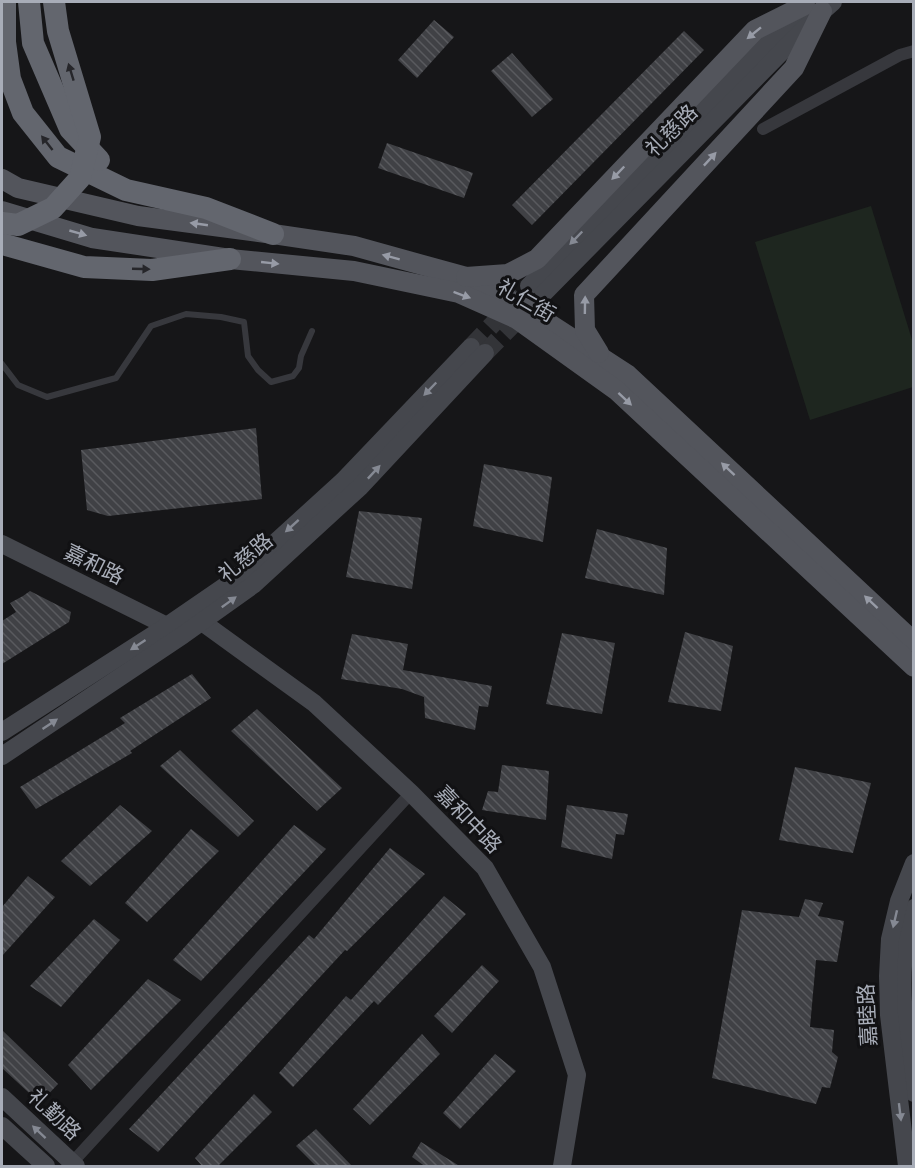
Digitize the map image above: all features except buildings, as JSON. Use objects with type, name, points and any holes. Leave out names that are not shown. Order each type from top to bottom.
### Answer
[{"type":"highway","points":[[5,2],[5,42],[10,79],[23,113],[58,157],[126,190],[206,208],[273,234]]},
{"type":"highway","points":[[29,2],[33,43],[70,129],[126,190]]},
{"type":"highway","points":[[2,223],[18,225],[53,208],[80,178],[90,137],[58,31],[54,2]]},
{"type":"highway","points":[[2,244],[84,267],[152,270],[230,259]]},
{"type":"main road","points":[[466,277],[508,274],[537,259],[755,30],[817,5]]},
{"type":"main road","points":[[602,358],[585,330],[584,296],[794,68],[817,5]]},
{"type":"main road","name":"礼慈路","points":[[536,290],[817,5]]},
{"type":"main road","name":"礼仁街","points":[[2,179],[18,188],[138,216],[354,246],[466,277],[525,308],[628,375],[914,642]]},
{"type":"main road","name":"礼仁街","points":[[2,211],[92,237],[230,259],[354,271],[438,288],[459,293],[517,319],[616,390],[914,667]]},
{"type":"main road","name":"礼慈路","points":[[2,732],[234,580],[478,350],[360,487],[253,585],[183,635],[2,756]]},
{"type":"main road","name":"嘉和路","points":[[2,544],[167,626]]},
{"type":"main road","name":"嘉和中路","points":[[202,622],[314,703],[411,793],[485,868],[542,967],[577,1075],[562,1167]]},
{"type":"main road","name":"嘉睦路","points":[[907,1167],[889,1015],[888,976],[891,939],[899,901],[914,863]]},
{"type":"main road","name":"嘉睦路","points":[[914,908],[906,941],[903,1013],[914,1093]]},
{"type":"main road","name":"礼勤路","points":[[2,1097],[73,1165]]},
{"type":"main road","name":"礼勤路","points":[[2,1126],[46,1167]]},
{"type":"street","points":[[763,129],[900,55],[914,51]]},
{"type":"street","points":[[73,1165],[411,793]]},
{"type":"lane","points":[[2,364],[18,385],[47,397],[116,378],[151,326],[186,315],[221,317],[244,322],[248,356],[271,382],[293,376],[299,368],[301,356],[312,331]]},
{"type":"shaded area","points":[[871,206],[913,343],[913,387],[810,420],[755,242]]},
{"type":"tunnel","points":[[471,347],[529,286]]},
{"type":"tunnel","points":[[485,353],[544,293]]}]
